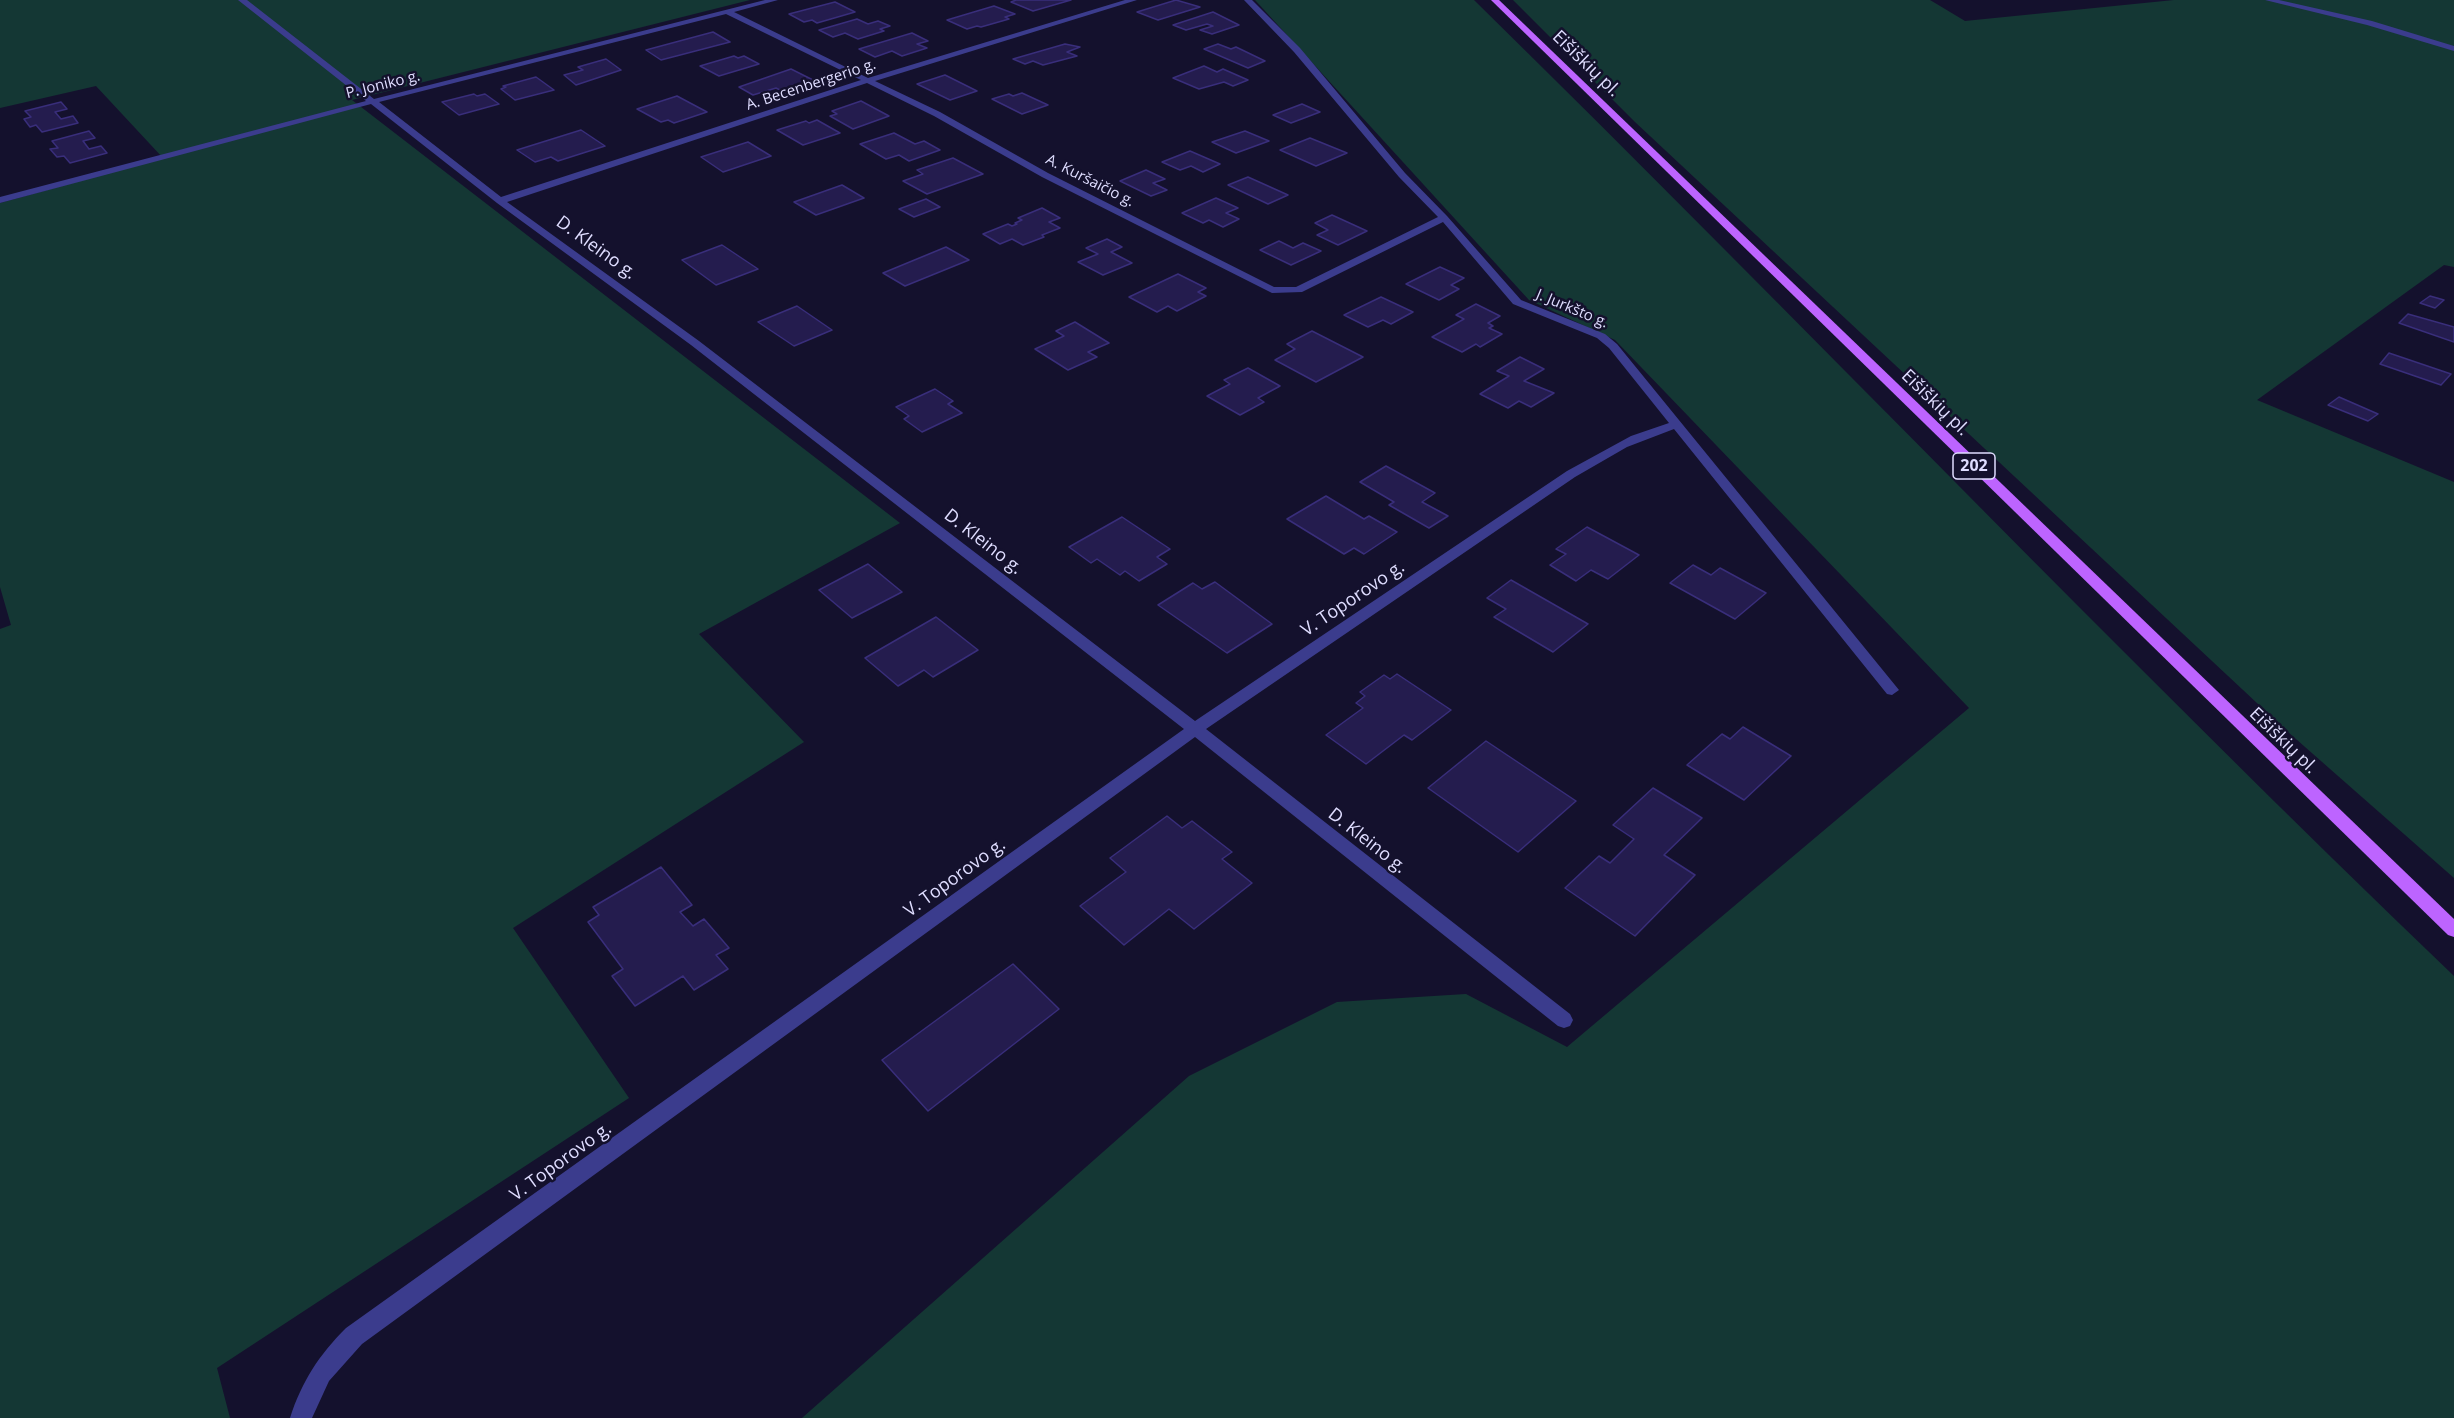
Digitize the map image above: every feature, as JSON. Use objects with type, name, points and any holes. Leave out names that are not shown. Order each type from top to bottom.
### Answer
[{"type":"main road","name":"Eišiškių pl.","points":[[1495,0],[2454,930]]},
{"type":"street","name":"D. Kleino g.","points":[[242,0],[500,201],[695,342],[1195,729],[1564,1020]]},
{"type":"street","name":"P. Joniko g.","points":[[0,200],[374,101],[774,0]]},
{"type":"street","name":"A. Becenbergerio g.","points":[[500,201],[869,80],[1133,0]]},
{"type":"street","name":"J. Jurkšto g.","points":[[1248,0],[1296,50],[1402,175],[1444,218],[1517,302],[1601,336],[1612,346],[1678,424],[1892,690]]},
{"type":"street","points":[[2269,0],[2369,23],[2454,49]]},
{"type":"street","name":"A. Kuršaičio g.","points":[[727,12],[937,114],[1045,175],[1272,290],[1298,290],[1444,218]]},
{"type":"street","name":"V. Toporovo g.","points":[[302,1418],[309,1390],[325,1364],[354,1336],[1195,729],[1571,474],[1628,440],[1650,431],[1678,424]]},
{"type":"green space","points":[[0,0],[750,0],[352,100],[900,523],[699,634],[804,742],[513,928],[629,1098],[217,1368],[230,1418],[0,1418],[0,629],[11,625],[0,587],[0,203],[163,158],[96,86],[0,108]]},
{"type":"green space","points":[[1255,0],[1474,0],[2084,612],[2454,976],[2454,1418],[802,1418],[1189,1076],[1337,1002],[1466,994],[1567,1047],[1969,708],[1615,340],[1529,300]]},
{"type":"green space","points":[[1513,0],[1930,0],[1965,21],[2174,0],[2454,0],[2454,267],[2444,265],[2257,400],[2454,482],[2454,878],[2288,732],[1635,122]]},
{"type":"building","points":[[1016,0],[1071,0],[1033,11],[1011,2]]},
{"type":"building","points":[[1176,0],[1200,7],[1158,20],[1137,12]]},
{"type":"building","points":[[835,2],[855,12],[817,23],[812,20],[804,22],[789,14]]},
{"type":"building","points":[[994,6],[1015,14],[1005,17],[1009,19],[967,29],[947,20]]},
{"type":"building","points":[[1213,12],[1239,25],[1212,34],[1200,30],[1213,26],[1207,24],[1186,30],[1173,25]]},
{"type":"building","points":[[857,19],[868,24],[878,21],[890,26],[880,29],[884,31],[858,39],[845,33],[833,37],[819,30]]},
{"type":"building","points":[[713,32],[730,42],[661,60],[646,50]]},
{"type":"building","points":[[912,33],[928,41],[917,44],[927,48],[902,56],[892,51],[875,57],[859,49]]},
{"type":"building","points":[[1065,44],[1080,47],[1067,52],[1077,56],[1043,65],[1033,61],[1025,64],[1013,59]]},
{"type":"building","points":[[1218,44],[1231,49],[1236,47],[1265,61],[1248,68],[1204,49]]},
{"type":"building","points":[[734,56],[738,58],[744,56],[759,64],[719,76],[700,66]]},
{"type":"building","points":[[606,59],[621,70],[576,85],[564,75],[583,70],[578,67]]},
{"type":"building","points":[[1204,66],[1217,72],[1223,69],[1248,80],[1233,86],[1224,82],[1199,89],[1173,78]]},
{"type":"building","points":[[791,69],[819,83],[786,93],[776,88],[753,95],[739,87]]},
{"type":"building","points":[[945,75],[977,91],[950,100],[917,84]]},
{"type":"building","points":[[536,77],[554,90],[515,100],[501,89],[506,87],[503,86]]},
{"type":"building","points":[[1022,93],[1048,105],[1022,114],[992,99],[1009,94],[1013,96]]},
{"type":"building","points":[[474,94],[477,96],[485,94],[499,104],[459,115],[442,102]]},
{"type":"building","points":[[677,96],[707,112],[674,123],[668,120],[661,122],[637,109]]},
{"type":"building","points":[[861,101],[889,116],[853,129],[830,116],[837,114],[832,111]]},
{"type":"building","points":[[61,102],[67,109],[55,112],[61,119],[73,116],[78,123],[42,132],[36,125],[30,127],[24,119],[31,117],[25,111]]},
{"type":"building","points":[[1302,104],[1320,112],[1291,123],[1273,115]]},
{"type":"building","points":[[817,120],[840,133],[803,145],[777,130],[806,121],[809,123]]},
{"type":"building","points":[[581,130],[605,146],[558,161],[551,157],[535,162],[517,150]]},
{"type":"building","points":[[89,131],[95,138],[83,141],[89,149],[101,146],[107,153],[70,163],[64,156],[57,157],[50,149],[58,148],[52,141]]},
{"type":"building","points":[[1245,131],[1269,141],[1236,153],[1212,142]]},
{"type":"building","points":[[894,133],[915,144],[924,141],[940,150],[909,161],[899,155],[886,159],[860,144]]},
{"type":"building","points":[[1310,138],[1347,153],[1316,166],[1280,150]]},
{"type":"building","points":[[748,142],[771,156],[723,172],[701,157]]},
{"type":"building","points":[[1190,151],[1220,164],[1203,172],[1191,166],[1180,170],[1162,162]]},
{"type":"building","points":[[953,158],[983,174],[927,194],[903,181],[923,174],[917,170]]},
{"type":"building","points":[[1146,170],[1165,179],[1153,183],[1167,190],[1151,196],[1120,181]]},
{"type":"building","points":[[1248,177],[1288,195],[1268,204],[1228,185]]},
{"type":"building","points":[[842,185],[864,198],[816,215],[794,202]]},
{"type":"building","points":[[1216,198],[1238,208],[1226,213],[1239,219],[1223,227],[1209,220],[1203,223],[1182,213]]},
{"type":"building","points":[[926,199],[940,207],[914,217],[899,209]]},
{"type":"building","points":[[1042,208],[1060,218],[1049,222],[1060,228],[1042,235],[1044,237],[1023,245],[1012,239],[1000,244],[983,234],[1008,224],[1012,226],[1017,224],[1015,223],[1022,220],[1018,218]]},
{"type":"building","points":[[1332,215],[1367,231],[1338,245],[1317,235],[1328,230],[1315,223]]},
{"type":"building","points":[[1107,239],[1122,247],[1111,252],[1132,263],[1103,275],[1078,262],[1098,254],[1086,248]]},
{"type":"building","points":[[1279,241],[1293,248],[1303,243],[1321,251],[1291,265],[1260,250]]},
{"type":"building","points":[[722,245],[758,269],[716,285],[682,260]]},
{"type":"building","points":[[946,247],[969,260],[905,286],[883,273]]},
{"type":"building","points":[[1440,267],[1464,278],[1451,285],[1459,289],[1439,300],[1406,284]]},
{"type":"building","points":[[1178,274],[1206,288],[1198,292],[1206,296],[1177,311],[1168,306],[1157,312],[1129,297]]},
{"type":"building","points":[[2430,296],[2444,300],[2435,308],[2420,303]]},
{"type":"building","points":[[1381,297],[1413,312],[1391,324],[1383,320],[1368,327],[1344,315]]},
{"type":"building","points":[[1476,304],[1500,316],[1488,323],[1493,326],[1489,328],[1502,334],[1480,347],[1476,344],[1462,352],[1432,337],[1464,319],[1456,315]]},
{"type":"building","points":[[797,306],[832,330],[794,346],[758,322]]},
{"type":"building","points":[[2408,314],[2454,327],[2454,342],[2399,323]]},
{"type":"building","points":[[1075,322],[1109,343],[1088,352],[1097,357],[1068,370],[1035,349],[1064,336],[1056,331]]},
{"type":"building","points":[[1312,331],[1363,357],[1316,382],[1275,360],[1295,349],[1287,344]]},
{"type":"building","points":[[2389,353],[2451,374],[2441,385],[2380,364]]},
{"type":"building","points":[[1520,357],[1544,369],[1524,381],[1554,393],[1531,407],[1519,401],[1508,408],[1480,394],[1509,376],[1497,371]]},
{"type":"building","points":[[1248,368],[1280,386],[1258,398],[1264,402],[1240,415],[1207,396],[1230,384],[1224,380]]},
{"type":"building","points":[[935,389],[953,401],[948,404],[962,413],[922,432],[904,419],[909,416],[896,407]]},
{"type":"building","points":[[2339,397],[2378,414],[2368,421],[2328,405]]},
{"type":"building","points":[[1386,466],[1435,493],[1422,502],[1448,516],[1429,528],[1389,505],[1394,502],[1360,482]]},
{"type":"building","points":[[1326,496],[1364,519],[1369,516],[1397,532],[1364,554],[1354,548],[1344,554],[1287,519]]},
{"type":"building","points":[[1122,517],[1170,549],[1157,557],[1167,564],[1139,581],[1125,571],[1120,575],[1097,559],[1091,563],[1069,547]]},
{"type":"building","points":[[1587,527],[1639,555],[1608,579],[1591,570],[1576,581],[1550,565],[1566,554],[1556,549]]},
{"type":"building","points":[[868,564],[902,592],[852,618],[819,590]]},
{"type":"building","points":[[1693,565],[1711,575],[1720,568],[1766,593],[1735,619],[1670,583]]},
{"type":"building","points":[[1511,580],[1588,624],[1553,652],[1494,617],[1506,609],[1487,598]]},
{"type":"building","points":[[1215,582],[1272,624],[1227,653],[1158,605],[1193,583],[1202,589]]},
{"type":"building","points":[[936,617],[978,650],[933,677],[924,670],[898,686],[865,658]]},
{"type":"building","points":[[1397,674],[1451,710],[1412,740],[1404,735],[1366,764],[1326,735],[1363,708],[1356,703],[1365,696],[1360,692],[1384,675],[1390,679]]},
{"type":"building","points":[[1743,727],[1791,756],[1744,800],[1687,765],[1722,734],[1730,739]]},
{"type":"building","points":[[1486,741],[1576,801],[1518,852],[1428,788]]},
{"type":"building","points":[[1653,788],[1702,818],[1664,855],[1695,875],[1635,936],[1565,888],[1599,856],[1610,863],[1634,839],[1613,825]]},
{"type":"building","points":[[1167,816],[1182,828],[1192,821],[1232,852],[1222,859],[1252,883],[1194,929],[1169,909],[1124,945],[1080,906],[1126,872],[1110,858]]},
{"type":"building","points":[[661,867],[692,905],[680,912],[693,926],[704,919],[729,948],[716,955],[728,969],[694,990],[683,976],[635,1006],[612,976],[623,969],[588,922],[599,915],[593,907]]},
{"type":"building","points":[[1013,964],[1059,1009],[928,1111],[882,1060]]}]
